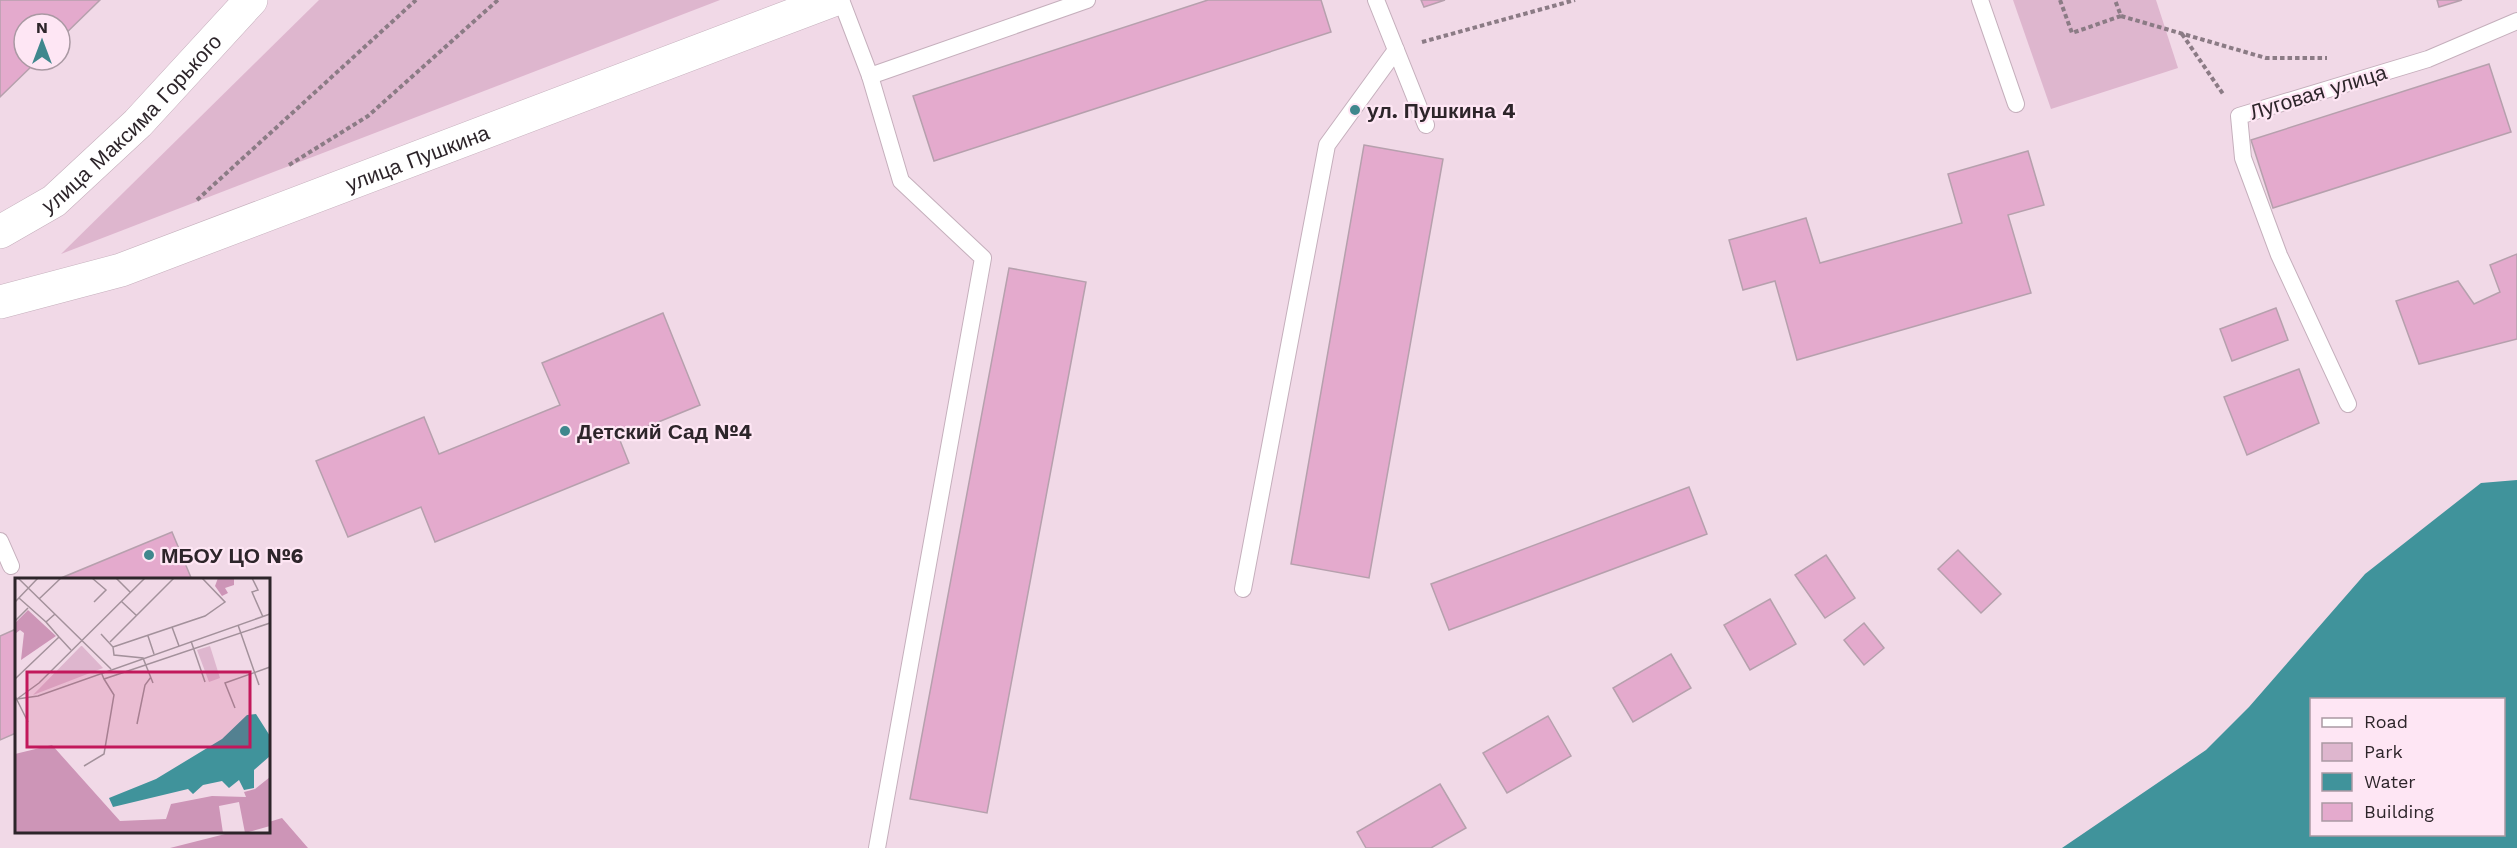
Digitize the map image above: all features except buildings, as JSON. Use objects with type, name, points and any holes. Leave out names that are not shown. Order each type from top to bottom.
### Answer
[{"type":"street","name":"улица Максима Горького","points":[[0,232],[54,201],[138,123],[252,0]]},
{"type":"street","name":"улица Пушкина","points":[[0,302],[121,270],[833,0]]},
{"type":"lane","points":[[842,0],[870,76],[901,181],[982,258],[877,848]]},
{"type":"lane","points":[[870,76],[1087,0]]},
{"type":"lane","points":[[1376,0],[1425,125]]},
{"type":"lane","points":[[1980,0],[2016,104]]},
{"type":"lane","name":"Луговая улица","points":[[2348,404],[2275,244],[2243,158],[2239,116],[2428,59],[2517,21]]},
{"type":"lane","points":[[1243,589],[1328,145],[1396,50]]},
{"type":"lane","points":[[0,541],[10,566]]},
{"type":"path","points":[[190,206],[416,0]]},
{"type":"path","points":[[279,171],[368,116],[498,0]]},
{"type":"path","points":[[1396,50],[1575,0]]},
{"type":"path","points":[[2060,0],[2072,33],[2121,16],[2266,58],[2335,58]]},
{"type":"path","points":[[2115,0],[2121,16]]},
{"type":"path","points":[[2181,33],[2239,116]]},
{"type":"green space","points":[[319,0],[720,0],[61,254]]},
{"type":"green space","points":[[2013,0],[2156,0],[2178,68],[2051,109]]},
{"type":"shaded area","points":[[282,818],[308,848],[170,848],[229,833],[270,833],[270,822]]},
{"type":"water","points":[[2517,480],[2517,848],[2062,848],[2206,750],[2249,707],[2365,574],[2481,483]]},
{"type":"place","name":"ул. Пушкина 4","points":[[1355,110]]},
{"type":"place","name":"Детский Сад №4","points":[[565,431]]},
{"type":"place","name":"МБОУ ЦО №6","points":[[149,555]]}]
